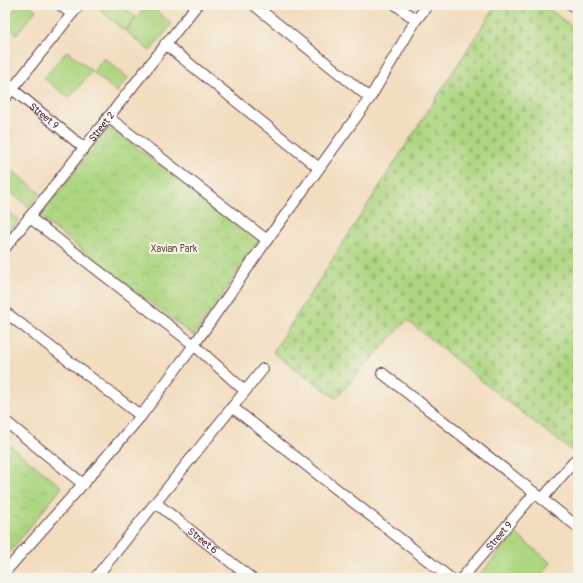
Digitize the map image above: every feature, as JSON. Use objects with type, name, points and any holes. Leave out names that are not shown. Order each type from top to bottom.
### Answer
[{"type":"street","points":[[60,5],[72,14]]},
{"type":"street","points":[[5,98],[9,86],[79,5]]},
{"type":"street","name":"Street 2","points":[[5,248],[197,5]]},
{"type":"street","points":[[254,5],[370,98]]},
{"type":"street","points":[[396,5],[416,20]]},
{"type":"street","points":[[5,572],[141,416],[194,345],[267,240],[370,98],[416,20],[428,5]]},
{"type":"street","points":[[572,5],[578,9]]},
{"type":"street","points":[[165,44],[319,168]]},
{"type":"street","name":"Street 9","points":[[9,86],[84,148]]},
{"type":"street","points":[[108,117],[267,240]]},
{"type":"street","points":[[29,217],[194,345],[245,391]]},
{"type":"street","points":[[5,312],[141,416]]},
{"type":"street","points":[[95,578],[263,369]]},
{"type":"street","points":[[382,373],[578,528]]},
{"type":"street","points":[[232,407],[450,578]]},
{"type":"street","points":[[5,421],[83,484]]},
{"type":"street","name":"Street 9","points":[[462,578],[538,496],[578,457]]},
{"type":"street","name":"Street 6","points":[[156,502],[250,578]]},
{"type":"green space","points":[[18,5],[29,5],[36,10],[17,34],[5,25],[5,21]]},
{"type":"green space","points":[[104,5],[121,5],[136,17],[125,31],[100,10]]},
{"type":"green space","points":[[147,5],[149,5],[172,24],[150,51],[126,31]]},
{"type":"green space","points":[[496,5],[544,5],[578,31],[578,444],[572,451],[493,390],[407,320],[336,398],[273,352]]},
{"type":"green space","points":[[67,51],[92,71],[69,98],[44,78]]},
{"type":"green space","points":[[104,58],[128,78],[117,92],[93,72]]},
{"type":"green space","name":"Xavian Park","points":[[109,127],[260,239],[194,336],[39,217]]},
{"type":"green space","points":[[14,172],[40,193],[29,207],[5,187],[5,184]]},
{"type":"green space","points":[[5,209],[19,220],[8,234],[5,231]]},
{"type":"green space","points":[[5,442],[62,487],[5,558]]},
{"type":"green space","points":[[515,533],[551,563],[539,578],[477,578]]}]
